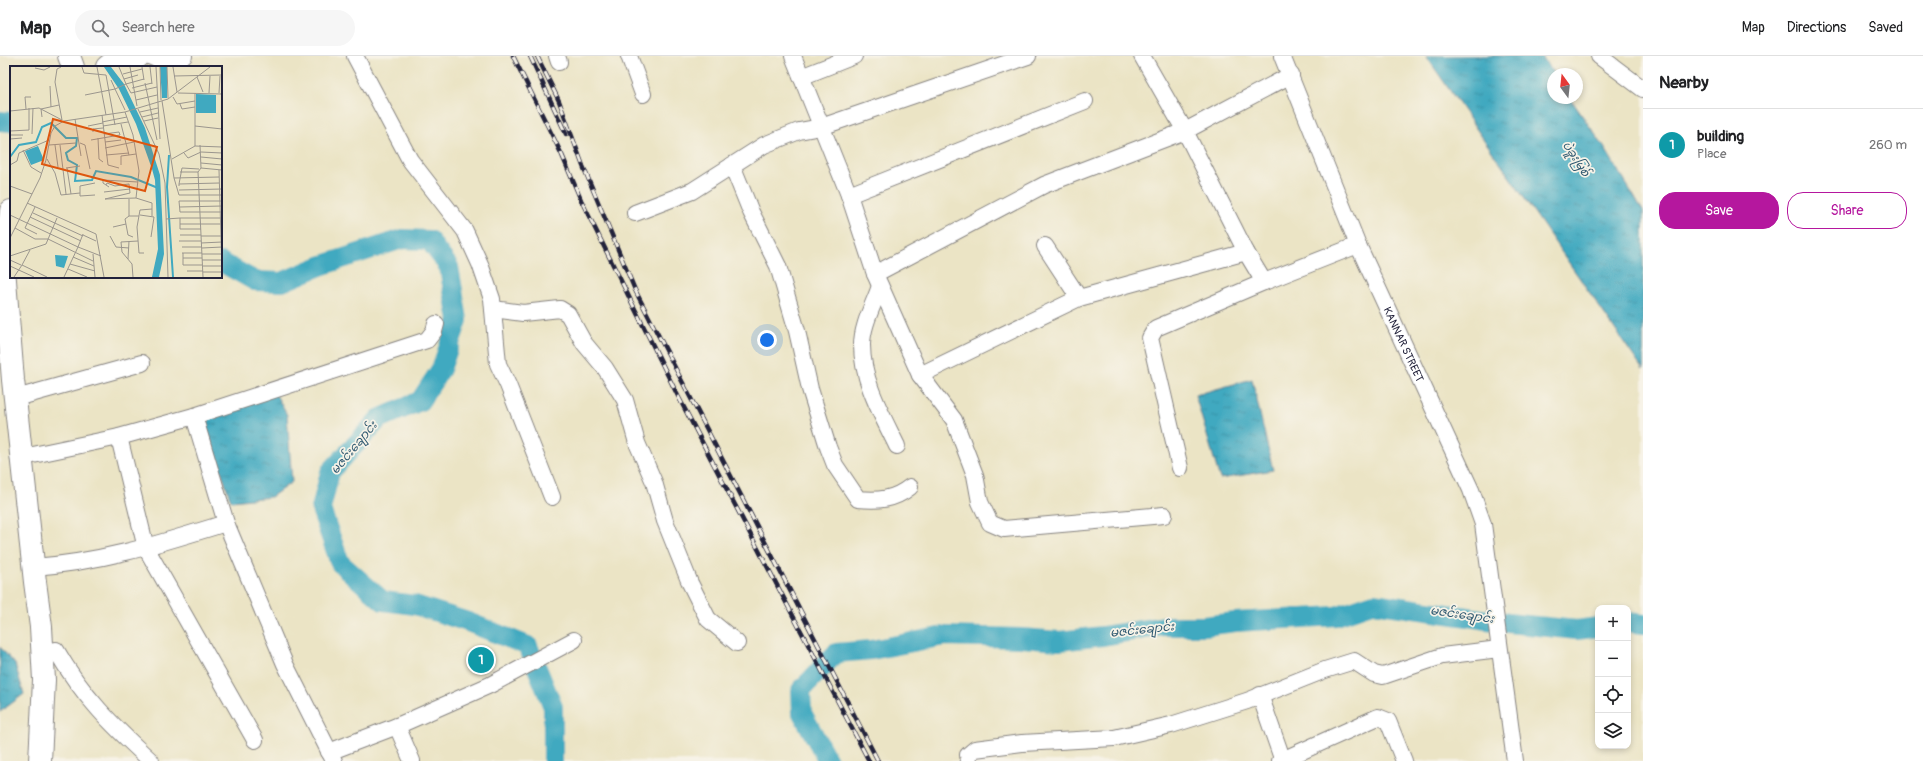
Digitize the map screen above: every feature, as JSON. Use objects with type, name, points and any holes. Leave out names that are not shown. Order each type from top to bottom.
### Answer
[{"type":"highway","points":[[69,56],[73,66]]},
{"type":"highway","points":[[108,66],[120,56]]},
{"type":"highway","points":[[126,66],[139,56]]},
{"type":"highway","points":[[10,219],[4,268],[14,388],[40,567],[56,650],[58,693],[52,761]]},
{"type":"highway","points":[[16,278],[14,388],[33,455],[40,567],[44,680],[40,761]]},
{"type":"street","points":[[149,56],[163,62],[184,56]]},
{"type":"street","points":[[355,56],[410,160],[465,231],[485,279],[493,309],[498,364],[508,385],[552,497]]},
{"type":"street","points":[[628,56],[643,94]]},
{"type":"street","points":[[793,56],[849,195],[878,280],[920,375],[954,420],[975,475],[980,502],[990,523],[1004,529],[1164,515]]},
{"type":"street","points":[[801,77],[854,56]]},
{"type":"street","points":[[635,213],[692,191],[764,144],[799,131],[821,127],[1028,56]]},
{"type":"street","points":[[1142,56],[1185,131],[1246,252],[1264,282]]},
{"type":"street","name":"KANNAR STREET","points":[[1282,56],[1291,75],[1358,245],[1471,490],[1483,524],[1515,761]]},
{"type":"street","points":[[1598,56],[1643,89]]},
{"type":"street","points":[[897,446],[875,401],[867,374],[862,345],[878,280],[1044,185],[1185,131],[1291,75]]},
{"type":"street","points":[[849,195],[1085,101]]},
{"type":"street","points":[[732,165],[751,212],[778,266],[797,331],[810,388],[835,465],[858,499],[879,501],[901,494],[910,487]]},
{"type":"street","points":[[1180,468],[1150,338],[1156,328],[1264,282],[1358,245]]},
{"type":"street","points":[[1045,246],[1079,298]]},
{"type":"street","points":[[920,375],[1079,298],[1246,252]]},
{"type":"street","points":[[493,309],[523,312],[560,309],[568,314],[584,343],[605,368],[626,400],[637,443],[654,482],[665,522],[690,583],[708,619],[737,643]]},
{"type":"street","points":[[33,455],[119,437],[194,416],[427,340],[434,331],[436,324]]},
{"type":"street","points":[[14,388],[142,363]]},
{"type":"street","points":[[194,416],[226,523],[285,664],[332,756],[490,685],[574,640]]},
{"type":"street","points":[[119,437],[146,548],[256,740]]},
{"type":"street","points":[[40,567],[107,557],[146,548],[226,523]]},
{"type":"street","points":[[969,761],[968,755],[975,749],[1022,742],[1114,738],[1171,725],[1260,696],[1326,670],[1354,661],[1374,674],[1382,676],[1442,656],[1498,644]]},
{"type":"street","points":[[56,650],[80,689],[108,721],[151,761]]},
{"type":"street","points":[[1260,696],[1282,761],[1378,717],[1388,721],[1404,761]]},
{"type":"street","points":[[397,726],[412,761]]},
{"type":"water","name":"ပဲခူးမြစ်","points":[[1426,56],[1542,56],[1550,68],[1547,68],[1547,104],[1574,104],[1604,147],[1643,211],[1643,370]]},
{"type":"water","points":[[1252,379],[1273,470],[1220,479],[1195,395]]},
{"type":"water","points":[[275,393],[287,415],[292,482],[271,497],[231,501],[203,417]]},
{"type":"water","points":[[0,647],[15,664],[24,694],[0,712]]},
{"type":"waterway","name":"မဇင်းချောင်း","points":[[0,121],[10,122]]},
{"type":"waterway","name":"မဇင်းချောင်း","points":[[222,263],[255,281],[282,282],[320,266],[402,239],[429,240],[449,267],[458,320],[441,369],[420,401],[379,419],[330,472],[321,509],[340,563],[383,601],[415,605],[468,622],[528,646],[553,707],[553,761]]},
{"type":"waterway","name":"မဇင်းချောင်း","points":[[828,761],[802,713],[801,690],[836,653],[871,650],[944,636],[1022,638],[1059,641],[1103,636],[1164,626],[1204,626],[1235,622],[1336,616],[1374,603],[1508,623],[1577,630],[1595,627]]},
{"type":"waterway","name":"မဇင်းချောင်း","points":[[1631,622],[1643,624]]},
{"type":"railway","points":[[513,56],[562,155],[581,200],[678,396],[869,761]]},
{"type":"railway","points":[[530,56],[566,134]]},
{"type":"railway","points":[[537,56],[559,101],[583,166],[635,290],[878,761]]},
{"type":"place","name":"building","points":[[481,660]]}]
